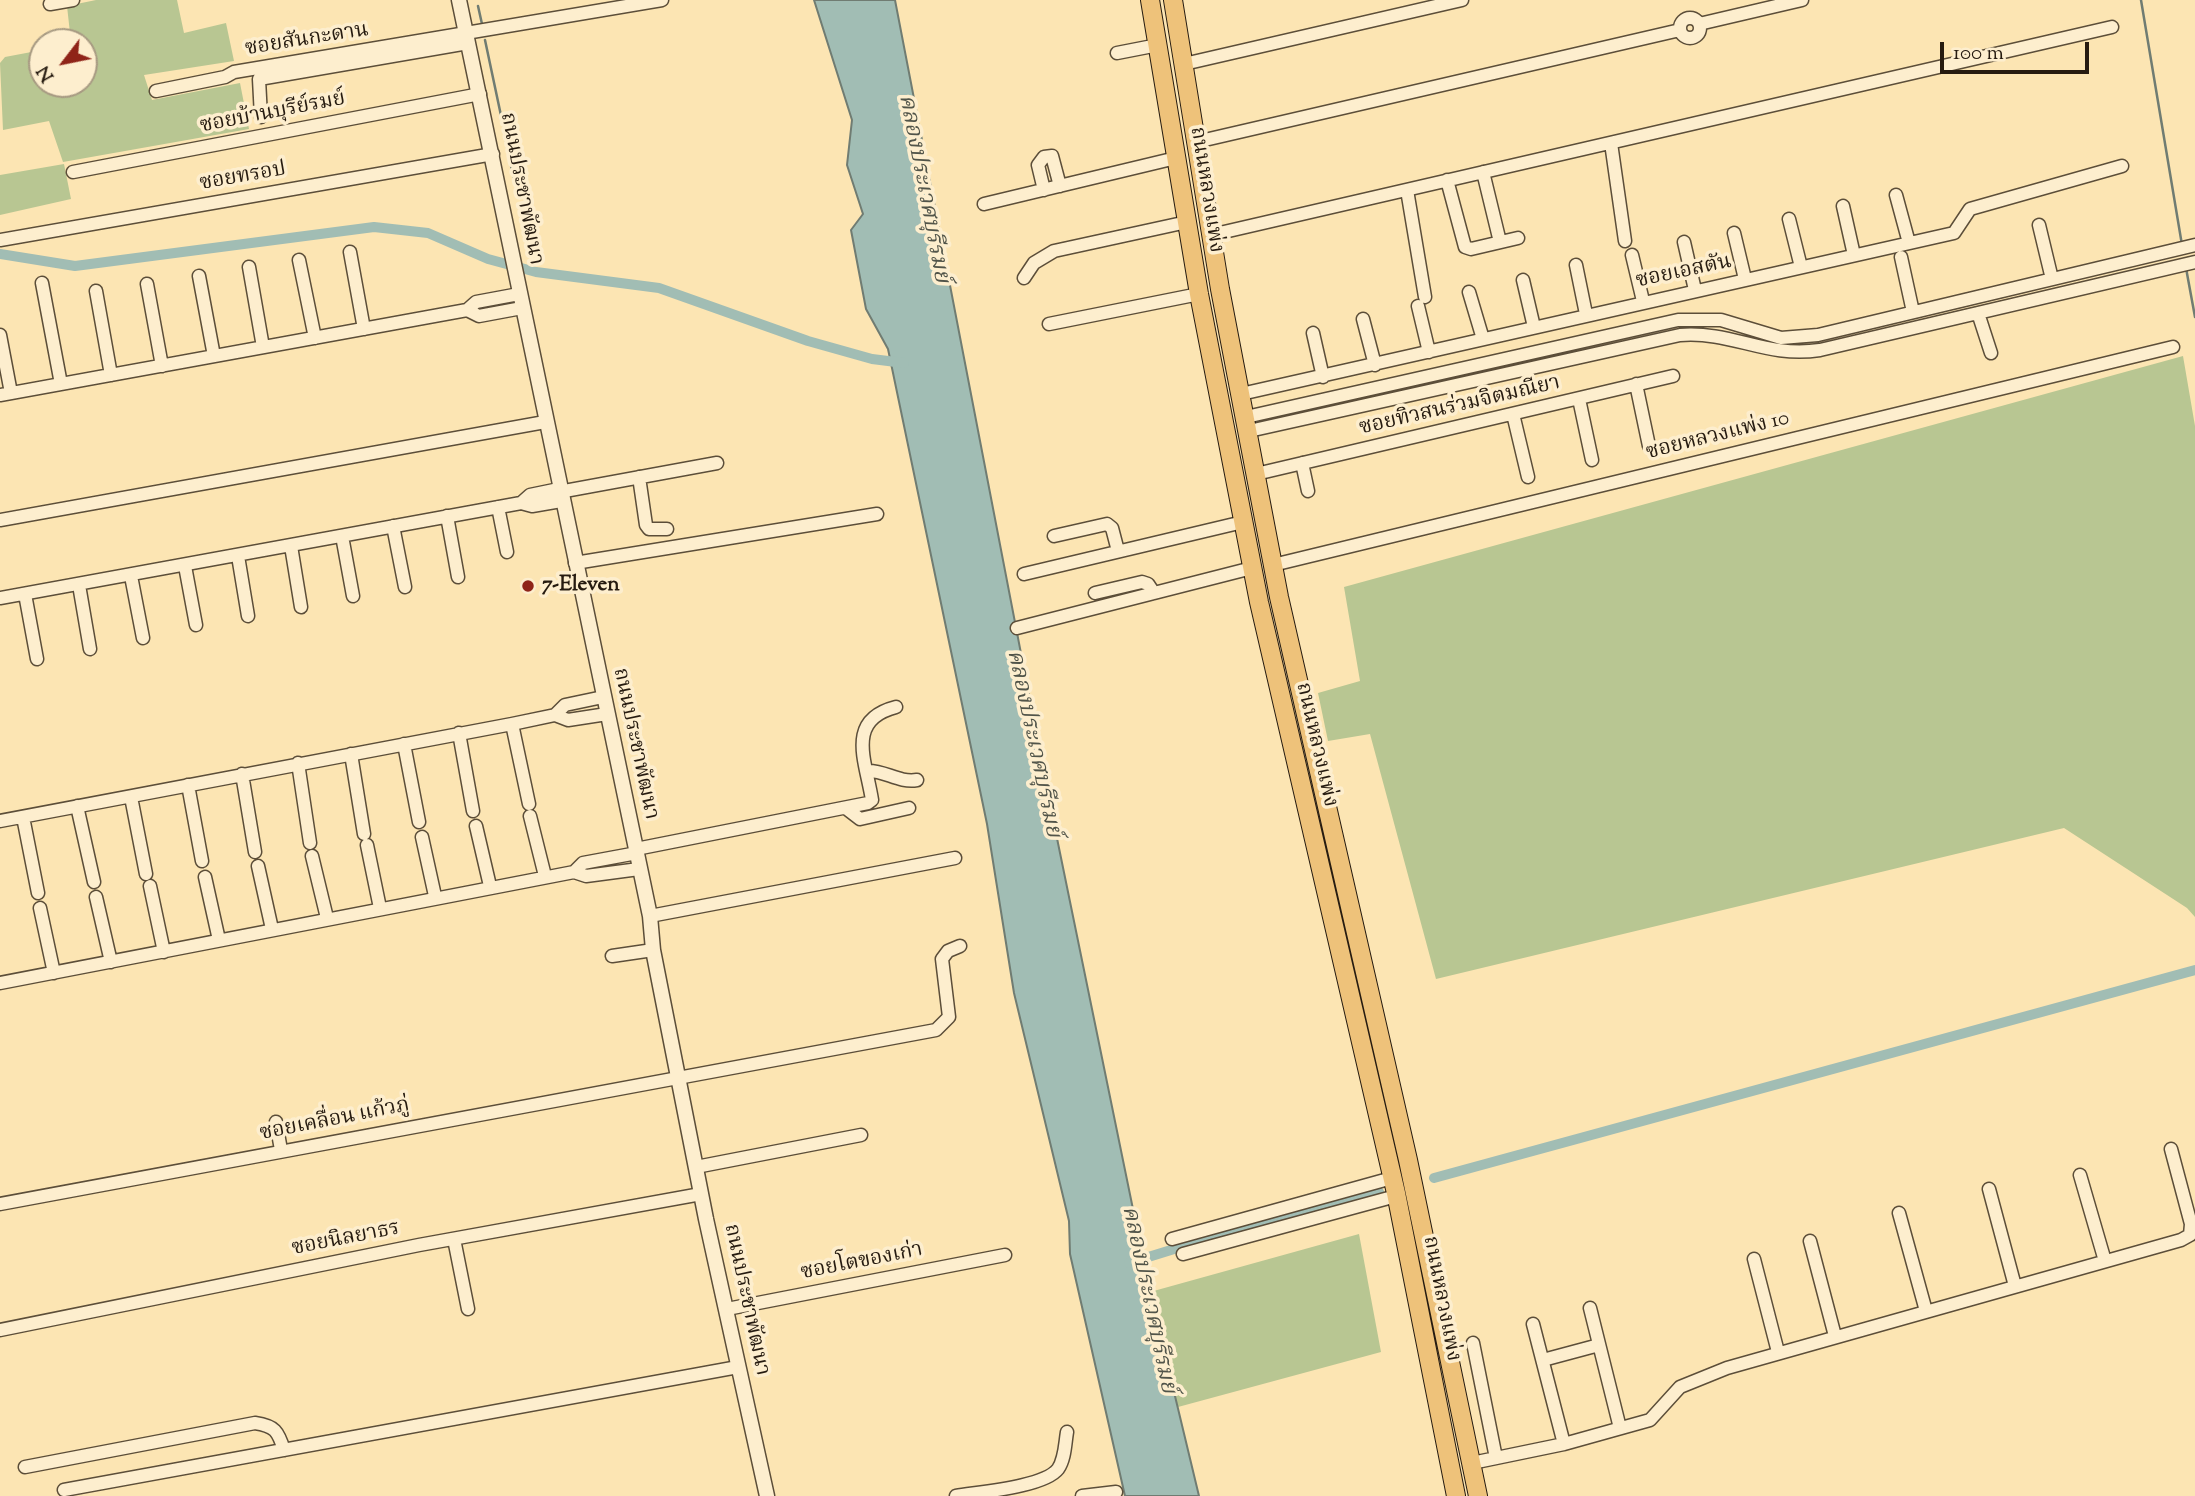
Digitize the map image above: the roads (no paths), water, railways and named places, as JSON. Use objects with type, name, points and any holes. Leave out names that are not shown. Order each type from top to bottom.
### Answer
[{"type":"main road","name":"ถนนหลวงแพ่ง","points":[[1150,0],[1199,294],[1252,568],[1396,1196],[1456,1496]]},
{"type":"main road","name":"ถนนหลวงแพ่ง","points":[[1173,0],[1220,289],[1279,597],[1408,1160],[1478,1496]]},
{"type":"main road","points":[[1199,294],[1220,289]]},
{"type":"main road","points":[[1259,602],[1279,597]]},
{"type":"street","points":[[50,4],[73,0]]},
{"type":"street","name":"ถนนประชาพัฒนา","points":[[459,0],[650,916],[653,950],[701,1194],[767,1496]]},
{"type":"street","points":[[261,117],[259,79],[662,0]]},
{"type":"street","points":[[1184,64],[1462,0]]},
{"type":"street","points":[[1196,142],[1680,30],[1686,37],[1693,37],[1698,34],[1699,24],[1802,0]]},
{"type":"street","points":[[1211,235],[2112,27]]},
{"type":"street","name":"ซอยสันกะดาน","points":[[156,91],[225,77],[234,72],[467,39]]},
{"type":"street","points":[[1116,53],[1158,45]]},
{"type":"street","name":"ซอยบ้านบุรีย์รมย์","points":[[73,172],[480,94]]},
{"type":"street","points":[[1611,143],[1625,241]]},
{"type":"street","name":"ซอยทรอป","points":[[0,240],[493,154]]},
{"type":"street","points":[[1044,190],[1038,165],[1044,157],[1052,156],[1055,159],[1060,186]]},
{"type":"street","points":[[984,204],[1176,158]]},
{"type":"street","name":"ซอยเอสตัน","points":[[1241,394],[1643,301],[1954,233],[1969,209],[2122,166]]},
{"type":"street","points":[[1483,172],[1500,242]]},
{"type":"street","points":[[1447,180],[1465,247],[1472,249],[1518,238]]},
{"type":"street","points":[[1407,190],[1429,352]]},
{"type":"street","points":[[1896,195],[1909,243]]},
{"type":"street","points":[[1843,206],[1854,255]]},
{"type":"street","points":[[1789,219],[1801,267]]},
{"type":"street","points":[[1024,278],[1034,263],[1054,251],[1187,222]]},
{"type":"street","points":[[2039,225],[2052,279]]},
{"type":"street","points":[[1734,233],[1745,279]]},
{"type":"street","points":[[1684,242],[1695,290]]},
{"type":"street","points":[[1247,424],[1318,401],[1678,320],[1721,320],[1763,334],[1797,338],[2187,247]]},
{"type":"street","points":[[350,252],[364,329]]},
{"type":"street","points":[[1632,254],[1643,301]]},
{"type":"street","points":[[1901,257],[1913,312]]},
{"type":"street","points":[[299,260],[315,338]]},
{"type":"street","points":[[1247,424],[1321,415],[1680,335],[1718,335],[1759,349],[1797,353],[2189,263]]},
{"type":"street","points":[[1576,265],[1586,314]]},
{"type":"street","points":[[249,267],[263,347]]},
{"type":"street","points":[[199,276],[214,356]]},
{"type":"street","points":[[1523,280],[1534,327]]},
{"type":"street","points":[[42,283],[61,384]]},
{"type":"street","points":[[147,284],[162,366]]},
{"type":"street","points":[[96,291],[111,375]]},
{"type":"street","points":[[1469,292],[1483,339]]},
{"type":"street","points":[[1049,324],[1199,294]]},
{"type":"street","points":[[0,335],[5,394],[467,310],[476,302],[521,301]]},
{"type":"street","points":[[1978,313],[1991,353]]},
{"type":"street","points":[[1363,319],[1375,365]]},
{"type":"street","points":[[1313,333],[1323,377]]},
{"type":"street","name":"ซอยหลวงแพ่ง 10","points":[[1273,565],[2173,347]]},
{"type":"street","name":"ซอยทิวสนร่วมจิตมณียา","points":[[1256,474],[1673,376]]},
{"type":"street","points":[[1636,384],[1650,446]]},
{"type":"street","points":[[1579,399],[1592,460]]},
{"type":"street","points":[[1318,401],[1321,415]]},
{"type":"street","points":[[1513,414],[1528,477]]},
{"type":"street","points":[[0,520],[545,422]]},
{"type":"street","points":[[0,598],[521,503],[530,495],[560,494],[718,463]]},
{"type":"street","points":[[1302,463],[1308,491]]},
{"type":"street","points":[[639,477],[646,525],[649,529],[667,529]]},
{"type":"street","points":[[498,507],[507,552]]},
{"type":"street","points":[[576,563],[877,514]]},
{"type":"street","points":[[447,516],[458,577]]},
{"type":"street","points":[[1024,574],[1243,523]]},
{"type":"street","points":[[1054,536],[1107,524],[1112,528],[1118,551]]},
{"type":"street","points":[[393,526],[405,587]]},
{"type":"street","points":[[342,536],[354,596]]},
{"type":"street","points":[[291,546],[300,607]]},
{"type":"street","points":[[237,556],[248,616]]},
{"type":"street","points":[[185,566],[196,625]]},
{"type":"street","points":[[1017,628],[1252,568]]},
{"type":"street","points":[[131,576],[143,638]]},
{"type":"street","points":[[1095,593],[1142,583],[1152,587],[1154,593]]},
{"type":"street","points":[[79,585],[90,649]]},
{"type":"street","points":[[25,594],[37,659]]},
{"type":"street","points":[[555,715],[565,705],[603,697]]},
{"type":"street","points":[[574,872],[583,863],[847,809],[872,800],[863,748],[866,725],[878,711],[896,706]]},
{"type":"street","points":[[0,821],[555,715],[568,720],[607,713]]},
{"type":"street","points":[[512,724],[545,876]]},
{"type":"street","points":[[458,733],[473,811]]},
{"type":"street","points":[[404,744],[419,822]]},
{"type":"street","points":[[351,754],[365,840],[380,908]]},
{"type":"street","points":[[298,763],[311,849],[327,918]]},
{"type":"street","points":[[867,771],[883,771],[907,782],[917,780]]},
{"type":"street","points":[[242,774],[255,852]]},
{"type":"street","points":[[188,785],[202,861]]},
{"type":"street","points":[[131,797],[164,952]]},
{"type":"street","points":[[77,806],[93,882]]},
{"type":"street","points":[[847,809],[860,818],[909,808]]},
{"type":"street","points":[[23,817],[38,893]]},
{"type":"street","points":[[476,825],[490,886]]},
{"type":"street","points":[[422,837],[435,896]]},
{"type":"street","points":[[650,916],[955,859]]},
{"type":"street","points":[[258,866],[272,929]]},
{"type":"street","points":[[0,983],[545,876],[574,872],[586,876],[639,869]]},
{"type":"street","points":[[205,877],[219,940]]},
{"type":"street","points":[[96,897],[111,962]]},
{"type":"street","points":[[40,908],[54,972]]},
{"type":"street","name":"ซอยเคลื่อน แก้วภู่","points":[[0,1204],[677,1076],[936,1030],[949,1017],[942,959],[948,951],[960,946]]},
{"type":"street","points":[[612,956],[653,950]]},
{"type":"street","points":[[276,1122],[281,1150]]},
{"type":"street","points":[[696,1167],[861,1136]]},
{"type":"street","points":[[1472,1463],[1564,1444],[1653,1417],[1675,1392],[1686,1384],[1778,1352],[2181,1240],[2190,1235],[2191,1224],[2171,1149]]},
{"type":"street","points":[[2080,1175],[2105,1261]]},
{"type":"street","points":[[1172,1239],[1392,1178]]},
{"type":"street","points":[[1989,1189],[2015,1286]]},
{"type":"street","name":"ซอยนิลยาธร","points":[[0,1330],[454,1238],[701,1194]]},
{"type":"street","points":[[1183,1254],[1396,1196]]},
{"type":"street","points":[[1899,1213],[1926,1311]]},
{"type":"street","points":[[454,1238],[468,1309]]},
{"type":"street","points":[[1810,1241],[1835,1336]]},
{"type":"street","name":"ซอยโตของเก่า","points":[[726,1309],[1006,1255]]},
{"type":"street","points":[[1755,1259],[1778,1352]]},
{"type":"street","points":[[1590,1308],[1620,1428]]},
{"type":"street","points":[[1533,1324],[1564,1444]]},
{"type":"street","points":[[1473,1343],[1496,1458]]},
{"type":"street","points":[[1543,1360],[1599,1345]]},
{"type":"street","points":[[64,1490],[738,1367]]},
{"type":"street","points":[[25,1467],[255,1423],[273,1426],[284,1450]]},
{"type":"street","points":[[956,1496],[1029,1490],[1056,1472],[1063,1458],[1067,1432]]},
{"type":"street","points":[[1082,1496],[1116,1492]]},
{"type":"water","name":"คลองประเวศบุรีรมย์","points":[[814,0],[895,0],[1051,809],[1150,1292],[1199,1496],[1125,1496],[1070,1254],[1069,1221],[1014,993],[987,824],[888,349],[866,309],[851,230],[863,214],[847,165],[852,120]]},
{"type":"waterway","points":[[2141,0],[2182,245]]},
{"type":"waterway","points":[[478,6],[482,24]]},
{"type":"waterway","points":[[485,40],[503,125]]},
{"type":"waterway","points":[[506,141],[515,185]]},
{"type":"waterway","points":[[0,254],[75,266],[374,227],[428,233],[488,259],[536,272],[659,288],[808,341],[872,359],[904,363]]},
{"type":"waterway","points":[[2186,268],[2195,317]]},
{"type":"waterway","points":[[1434,1178],[2195,970]]},
{"type":"waterway","name":"คลองประเวศบุรีรมย์","points":[[1129,1263],[1242,1228],[1379,1192]]},
{"type":"place","name":"7-Eleven","points":[[528,586]]}]
